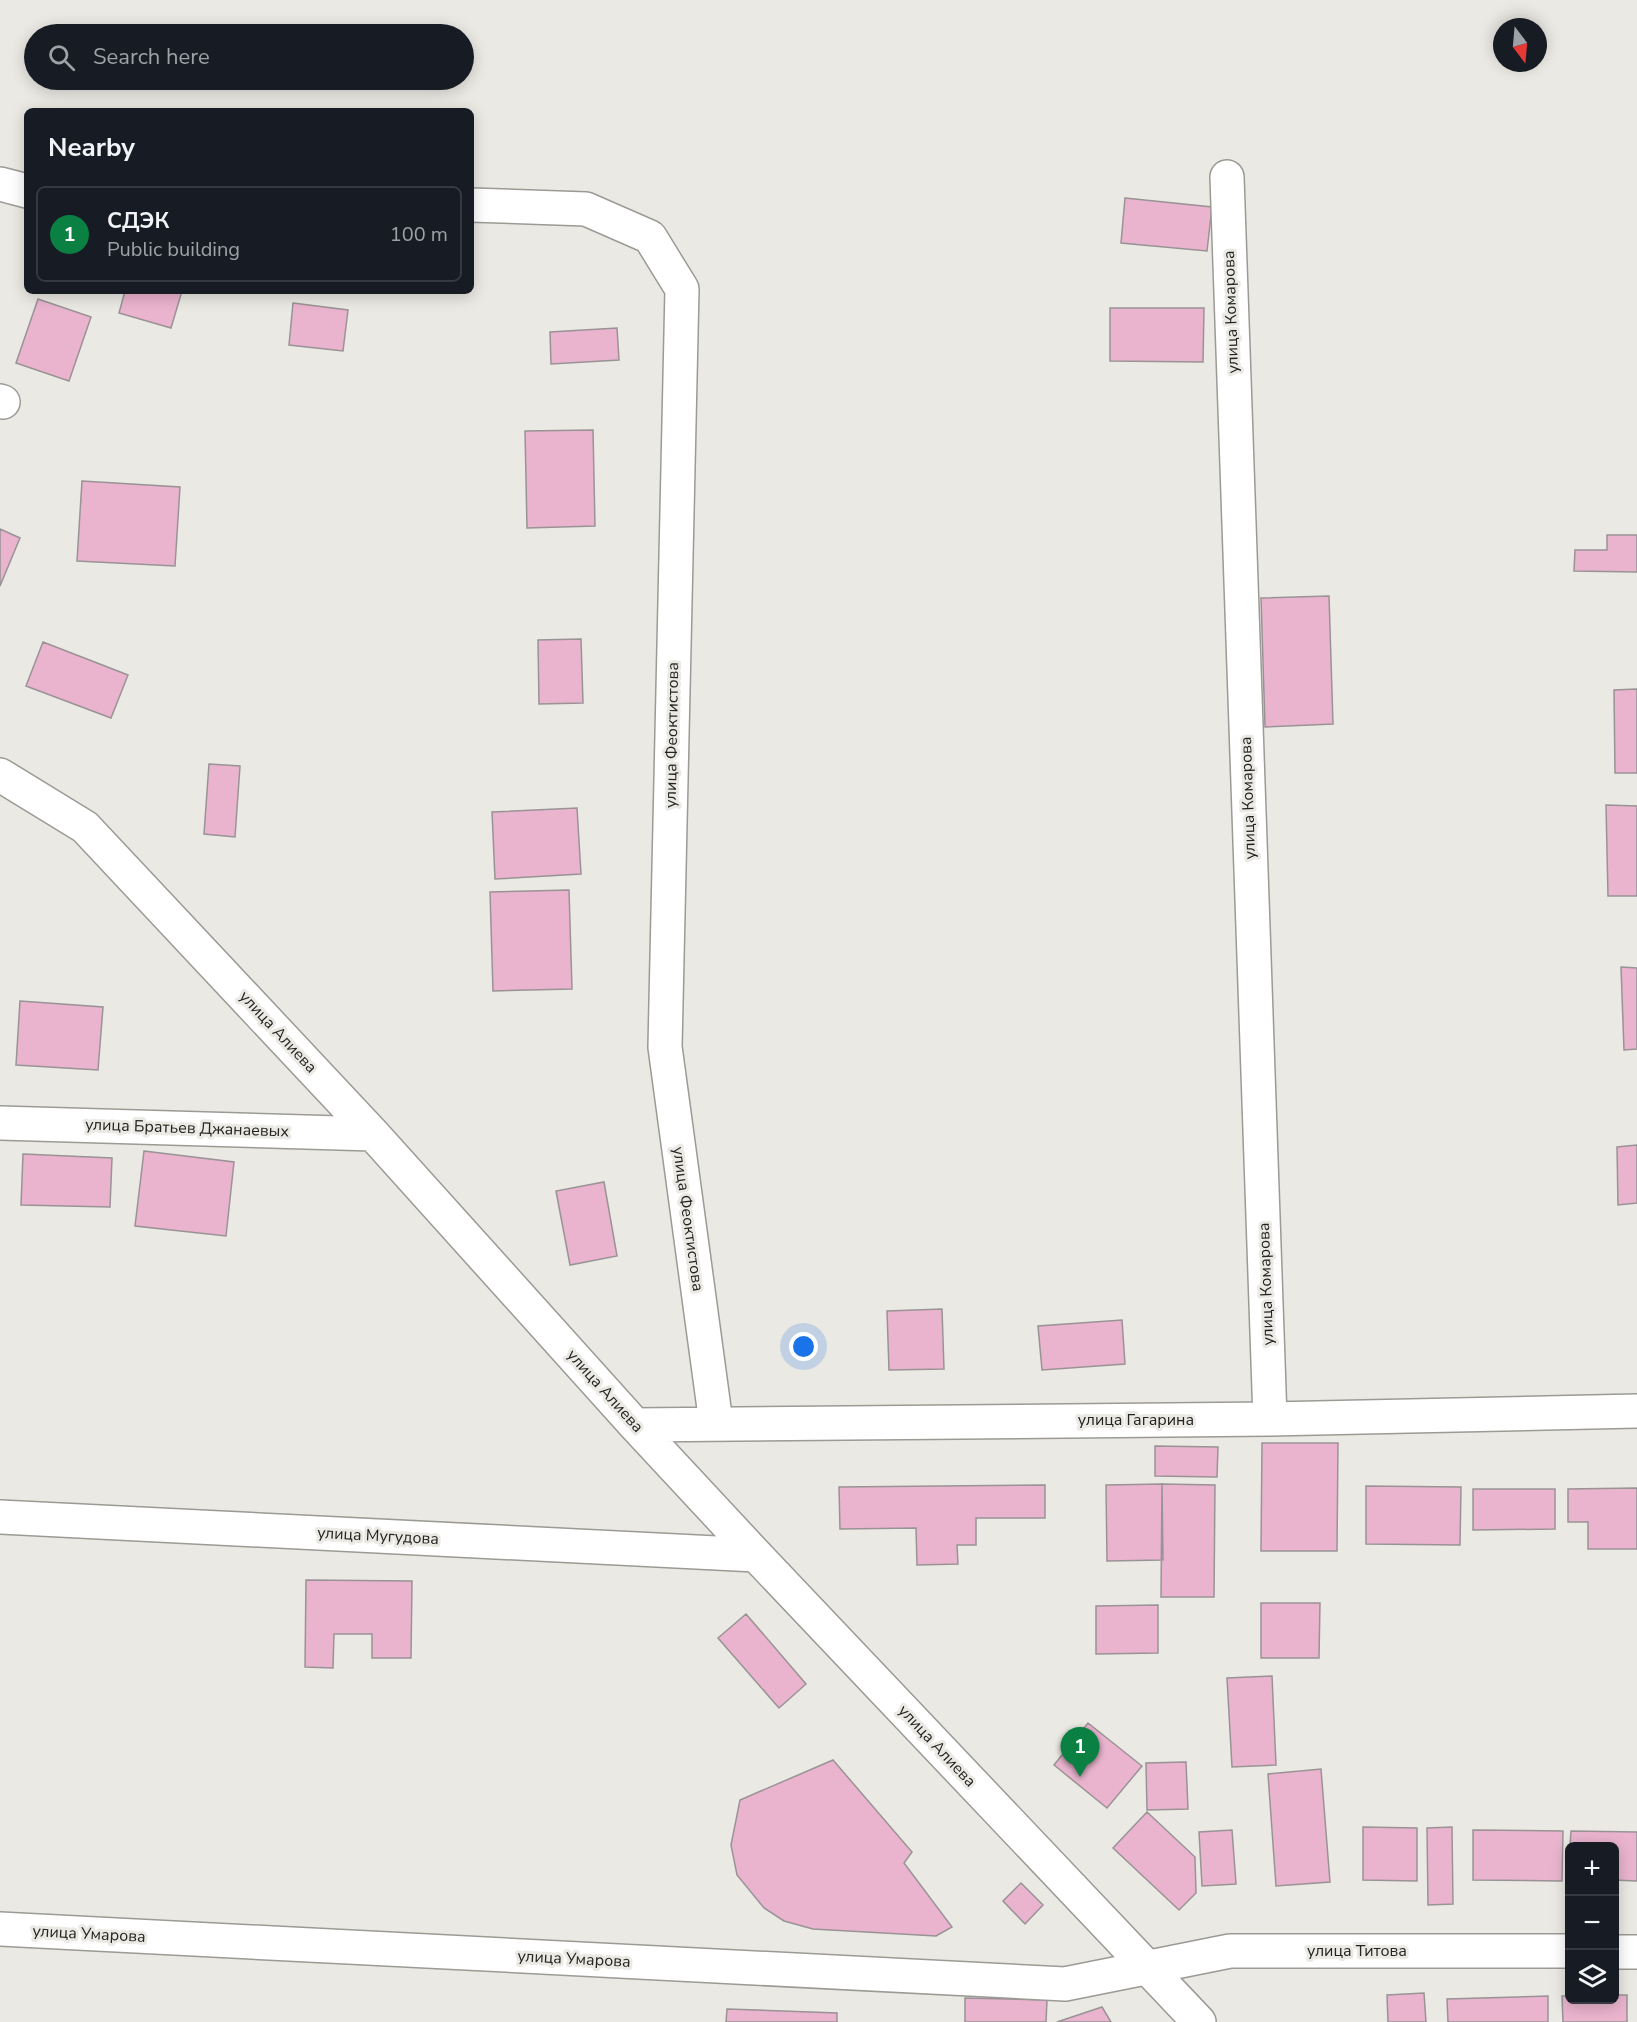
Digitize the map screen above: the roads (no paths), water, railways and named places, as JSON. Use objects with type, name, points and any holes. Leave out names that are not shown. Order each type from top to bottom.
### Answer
[{"type":"street","name":"улица Комарова","points":[[1227,177],[1270,1419]]},
{"type":"street","points":[[0,184],[24,190]]},
{"type":"street","name":"улица Феоктистова","points":[[474,205],[586,208],[650,237],[682,289],[665,1047],[716,1423]]},
{"type":"street","name":"улица Алиева","points":[[0,775],[85,827],[373,1134],[635,1425],[756,1555],[1198,2022]]},
{"type":"street","name":"улица Братьев Джанаевых","points":[[0,1122],[373,1134]]},
{"type":"street","name":"улица Гагарина","points":[[635,1425],[1270,1419],[1637,1411]]},
{"type":"street","name":"улица Мугудова","points":[[0,1517],[756,1555]]},
{"type":"street","name":"улица Умарова","points":[[0,1929],[1065,1984],[1147,1967]]},
{"type":"street","name":"улица Титова","points":[[1147,1967],[1230,1951],[1565,1952]]},
{"type":"street","points":[[1619,1952],[1637,1952]]},
{"type":"place","name":"СДЭК","points":[[1080,1777]]}]
